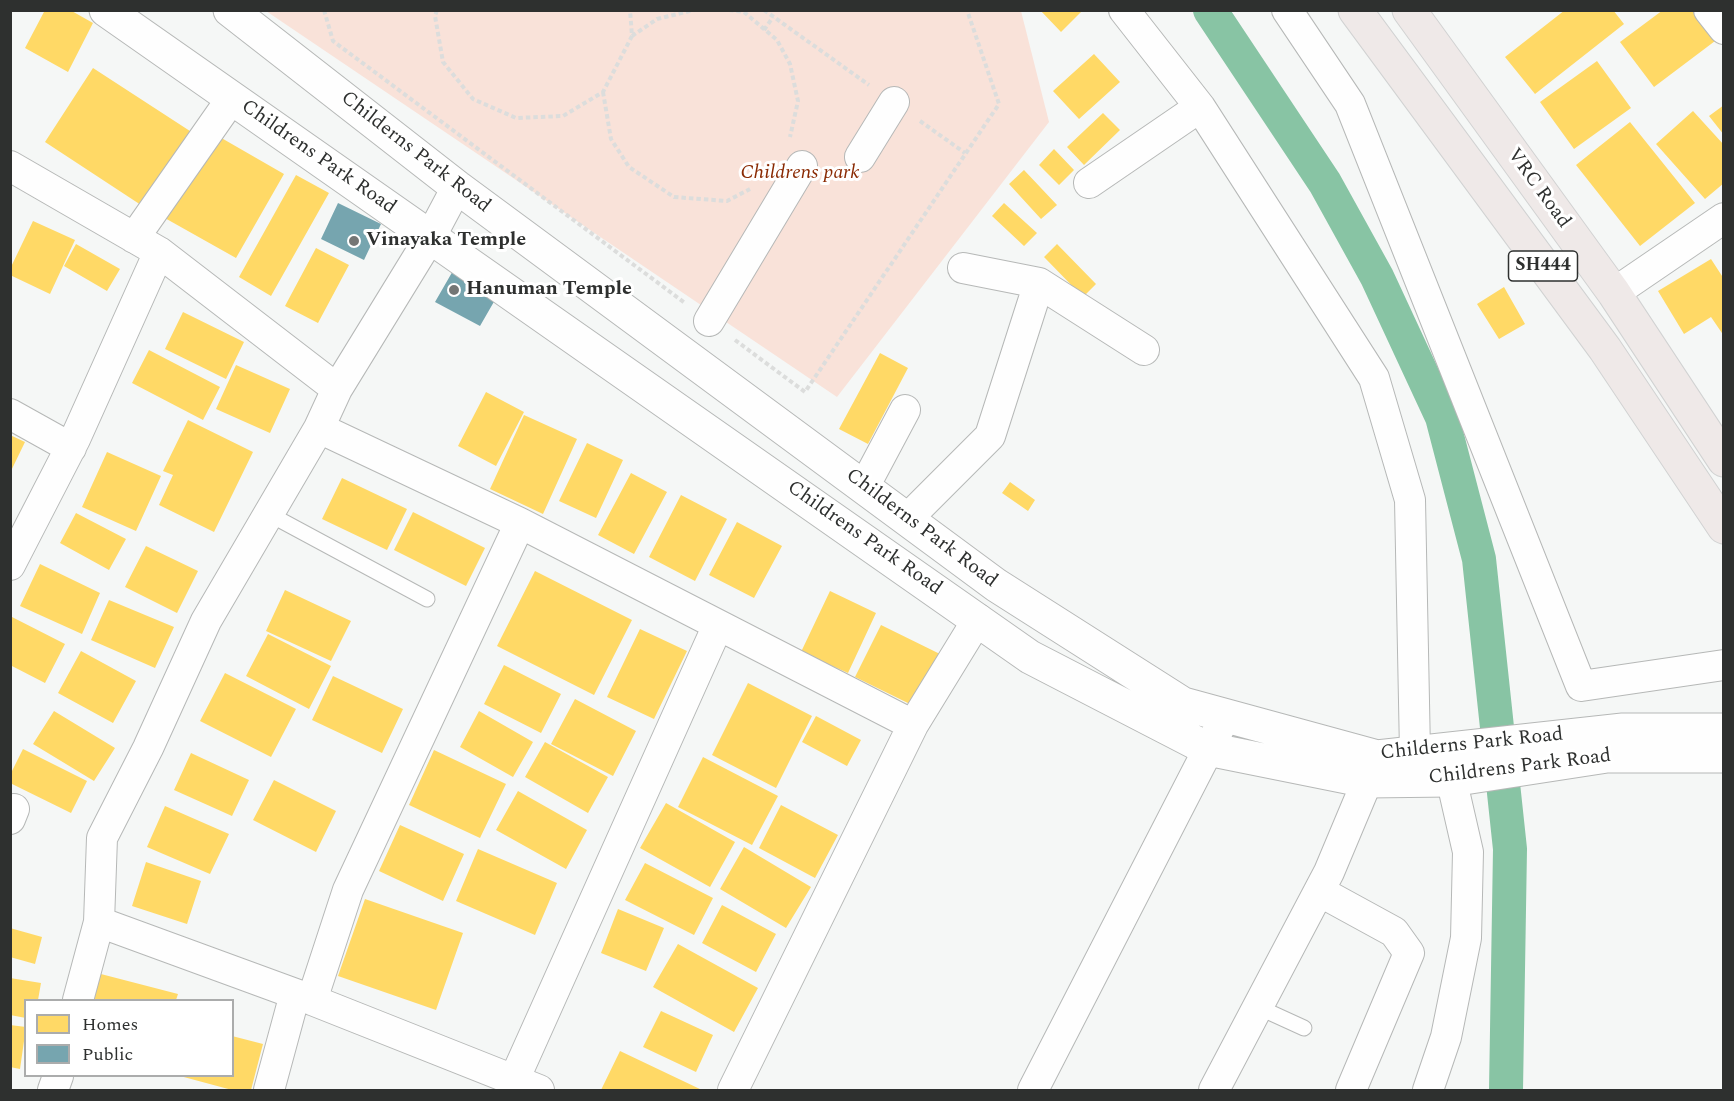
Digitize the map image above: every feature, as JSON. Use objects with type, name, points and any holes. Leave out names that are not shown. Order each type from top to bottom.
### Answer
[{"type":"main road","name":"SH444","points":[[1355,10],[1605,349],[1724,527]]},
{"type":"main road","name":"VRC Road","points":[[1409,10],[1614,293],[1724,460]]},
{"type":"street","name":"Childrens Park Road","points":[[106,10],[1030,657],[1208,749],[1372,769],[1447,761]]},
{"type":"street","points":[[1124,10],[1200,108],[1299,258],[1374,378],[1410,500],[1447,761],[1468,852],[1466,938],[1446,1037],[1428,1090]]},
{"type":"street","points":[[1287,10],[1350,104],[1581,686],[1724,665]]},
{"type":"street","points":[[1709,10],[1724,29]]},
{"type":"street","name":"Childerns Park Road","points":[[248,16],[457,187],[996,585],[1183,704],[1226,715],[1372,769],[1575,748],[1623,730],[1724,730]]},
{"type":"street","points":[[10,565],[71,448],[147,245],[232,98]]},
{"type":"street","points":[[860,156],[894,102]]},
{"type":"street","points":[[1089,183],[1200,108]]},
{"type":"street","points":[[709,321],[796,153]]},
{"type":"street","points":[[10,166],[147,245],[337,389]]},
{"type":"street","points":[[78,999],[99,922],[102,838],[148,748],[206,621],[319,428],[337,389],[431,236],[457,187]]},
{"type":"street","points":[[1614,293],[1724,218]]},
{"type":"street","points":[[963,268],[1039,283],[1144,350]]},
{"type":"street","points":[[907,519],[990,436],[1039,283]]},
{"type":"street","points":[[864,487],[905,410]]},
{"type":"street","points":[[10,414],[71,448]]},
{"type":"street","points":[[319,428],[520,524],[913,725]]},
{"type":"street","points":[[269,1090],[303,997],[348,890],[520,524]]},
{"type":"street","points":[[734,1090],[913,725],[978,619]]},
{"type":"street","points":[[99,922],[303,997],[527,1085],[718,625]]},
{"type":"street","points":[[1033,1090],[1226,715]]},
{"type":"street","name":"Childrens Park Road","points":[[1575,748],[1607,756],[1724,756]]},
{"type":"street","points":[[1214,1090],[1319,891],[1372,769]]},
{"type":"street","points":[[1319,891],[1394,932],[1409,953],[1352,1090]]},
{"type":"lane","points":[[269,514],[427,599]]},
{"type":"lane","points":[[1258,1006],[1304,1028]]},
{"type":"path","points":[[324,10],[333,41],[805,392],[999,104],[967,10]]},
{"type":"path","points":[[437,10],[435,16],[443,62],[473,99],[516,118],[563,116],[603,92],[632,36],[657,19],[694,10]]},
{"type":"path","points":[[630,10],[632,36]]},
{"type":"path","points":[[729,10],[744,12],[777,40],[790,64],[798,101],[796,153]]},
{"type":"path","points":[[764,10],[965,153]]},
{"type":"path","points":[[764,30],[773,17]]},
{"type":"path","points":[[603,92],[611,139],[629,167],[674,197],[727,201],[755,186]]},
{"type":"green space","name":"Childrens park","points":[[266,11],[1021,11],[1049,122],[837,397]]},
{"type":"building: Homes","points":[[45,10],[70,10],[93,23],[68,72],[25,48]]},
{"type":"building: Homes","points":[[1040,10],[1083,10],[1061,32]]},
{"type":"building: Homes","points":[[1565,10],[1613,10],[1624,24],[1535,94],[1505,57]]},
{"type":"building: Homes","points":[[1663,10],[1698,10],[1719,38],[1654,87],[1620,42]]},
{"type":"building: Homes","points":[[1094,54],[1120,82],[1079,119],[1053,91]]},
{"type":"building: Homes","points":[[1597,61],[1631,108],[1574,149],[1540,102]]},
{"type":"building: Homes","points":[[93,68],[193,133],[144,207],[45,142]]},
{"type":"building: Homes","points":[[1724,105],[1724,135],[1709,116]]},
{"type":"building: Homes","points":[[1693,111],[1724,145],[1724,183],[1705,199],[1656,144]]},
{"type":"building: Homes","points":[[1103,113],[1120,130],[1084,165],[1067,147]]},
{"type":"building: Homes","points":[[1630,122],[1695,203],[1640,246],[1576,165]]},
{"type":"building: Homes","points":[[211,132],[284,174],[236,258],[163,217]]},
{"type":"building: Homes","points":[[1054,149],[1074,170],[1059,185],[1039,165]]},
{"type":"building: Homes","points":[[1024,170],[1057,205],[1041,219],[1009,184]]},
{"type":"building: Homes","points":[[296,175],[329,193],[271,296],[239,277]]},
{"type":"building: Homes","points":[[1004,203],[1037,233],[1024,246],[992,216]]},
{"type":"building: Homes","points":[[33,221],[75,240],[50,294],[10,275],[10,269]]},
{"type":"building: Homes","points":[[76,244],[120,269],[107,291],[64,266]]},
{"type":"building: Homes","points":[[1057,244],[1096,284],[1083,297],[1044,257]]},
{"type":"building: Homes","points":[[316,248],[349,265],[318,323],[285,306]]},
{"type":"building: Homes","points":[[1711,259],[1724,279],[1724,336],[1711,317],[1684,334],[1658,291]]},
{"type":"building: Homes","points":[[1504,287],[1525,324],[1499,339],[1477,304]]},
{"type":"building: Homes","points":[[183,312],[244,342],[226,379],[165,349]]},
{"type":"building: Homes","points":[[149,350],[220,387],[203,420],[132,383]]},
{"type":"building: Homes","points":[[880,353],[908,368],[868,444],[839,429]]},
{"type":"building: Homes","points":[[236,365],[290,389],[270,433],[216,409]]},
{"type":"building: Homes","points":[[486,392],[524,412],[496,466],[458,446]]},
{"type":"building: Homes","points":[[524,415],[577,439],[543,514],[490,489]]},
{"type":"building: Homes","points":[[188,420],[253,452],[214,532],[159,505],[173,475],[163,471]]},
{"type":"building: Homes","points":[[10,435],[25,442],[10,473]]},
{"type":"building: Homes","points":[[587,443],[623,460],[596,518],[559,501]]},
{"type":"building: Homes","points":[[107,452],[161,476],[136,531],[82,507]]},
{"type":"building: Homes","points":[[631,473],[667,492],[634,554],[598,535]]},
{"type":"building: Homes","points":[[342,478],[407,509],[387,550],[322,519]]},
{"type":"building: Homes","points":[[1010,482],[1035,500],[1028,511],[1002,493]]},
{"type":"building: Homes","points":[[681,495],[727,519],[695,581],[649,557]]},
{"type":"building: Homes","points":[[413,512],[485,548],[466,586],[394,550]]},
{"type":"building: Homes","points":[[76,513],[126,539],[109,570],[60,543]]},
{"type":"building: Homes","points":[[737,522],[782,546],[754,598],[709,575]]},
{"type":"building: Homes","points":[[146,546],[198,571],[177,613],[125,587]]},
{"type":"building: Homes","points":[[40,564],[100,593],[82,634],[20,606]]},
{"type":"building: Homes","points":[[535,571],[632,620],[594,695],[497,646]]},
{"type":"building: Homes","points":[[285,590],[351,621],[331,661],[266,631]]},
{"type":"building: Homes","points":[[830,591],[876,613],[848,673],[801,652]]},
{"type":"building: Homes","points":[[109,600],[174,627],[155,668],[91,640]]},
{"type":"building: Homes","points":[[12,617],[65,644],[45,683],[10,665]]},
{"type":"building: Homes","points":[[881,625],[942,655],[916,707],[855,677]]},
{"type":"building: Homes","points":[[640,629],[687,651],[654,719],[607,697]]},
{"type":"building: Homes","points":[[268,634],[331,666],[309,709],[246,676]]},
{"type":"building: Homes","points":[[81,651],[136,681],[113,723],[58,693]]},
{"type":"building: Homes","points":[[504,665],[561,694],[541,733],[484,704]]},
{"type":"building: Homes","points":[[225,673],[296,709],[271,757],[200,721]]},
{"type":"building: Homes","points":[[333,676],[403,709],[382,753],[312,720]]},
{"type":"building: Homes","points":[[748,683],[812,716],[776,788],[712,755]]},
{"type":"building: Homes","points":[[575,699],[636,731],[613,776],[551,744]]},
{"type":"building: Homes","points":[[54,711],[115,748],[94,781],[33,744]]},
{"type":"building: Homes","points":[[479,711],[533,742],[513,777],[460,747]]},
{"type":"building: Homes","points":[[816,716],[861,740],[847,766],[802,742]]},
{"type":"building: Homes","points":[[545,742],[608,777],[588,813],[525,777]]},
{"type":"building: Homes","points":[[23,749],[87,781],[71,813],[10,783],[10,775]]},
{"type":"building: Homes","points":[[434,750],[506,784],[480,838],[409,805]]},
{"type":"building: Homes","points":[[191,753],[249,780],[232,816],[174,790]]},
{"type":"building: Homes","points":[[703,757],[778,796],[752,845],[678,807]]},
{"type":"building: Homes","points":[[274,780],[336,811],[316,852],[253,820]]},
{"type":"building: Homes","points":[[518,791],[587,830],[566,869],[496,830]]},
{"type":"building: Homes","points":[[666,803],[735,842],[710,887],[640,848]]},
{"type":"building: Homes","points":[[781,805],[838,835],[815,878],[759,848]]},
{"type":"building: Homes","points":[[165,806],[229,834],[210,874],[147,847]]},
{"type":"building: Homes","points":[[400,825],[464,854],[443,901],[379,871]]},
{"type":"building: Homes","points":[[744,847],[811,887],[786,928],[720,889]]},
{"type":"building: Homes","points":[[478,849],[557,883],[535,935],[456,901]]},
{"type":"building: Homes","points":[[146,862],[201,881],[187,924],[132,906]]},
{"type":"building: Homes","points":[[645,863],[713,898],[694,935],[625,900]]},
{"type":"building: Homes","points":[[365,899],[463,933],[436,1010],[338,976]]},
{"type":"building: Homes","points":[[722,905],[776,934],[756,972],[702,943]]},
{"type":"building: Homes","points":[[618,909],[664,928],[646,971],[601,953]]},
{"type":"building: Homes","points":[[10,928],[42,937],[35,964],[10,957]]},
{"type":"building: Homes","points":[[678,944],[758,988],[734,1032],[653,987]]},
{"type":"building: Homes","points":[[97,973],[178,994],[176,999],[90,999]]},
{"type":"building: Homes","points":[[10,978],[41,983],[38,999],[24,999],[24,1018],[10,1015]]},
{"type":"building: Homes","points":[[661,1011],[713,1035],[696,1072],[643,1047]]},
{"type":"building: Homes","points":[[10,1025],[24,1027],[20,1069],[10,1067]]},
{"type":"building: Homes","points":[[234,1037],[263,1044],[251,1090],[232,1090],[184,1077],[234,1077]]},
{"type":"building: Homes","points":[[620,1051],[702,1090],[601,1090]]},
{"type":"building: Public","points":[[338,203],[381,224],[364,260],[321,239]]},
{"type":"building: Public","points":[[454,269],[499,293],[480,326],[435,302]]},
{"type":"waterway","points":[[1210,10],[1325,183],[1377,277],[1442,417],[1479,559],[1510,849],[1506,1090]]},
{"type":"place","name":"Vinayaka Temple","points":[[354,241]]},
{"type":"place","name":"Hanuman Temple","points":[[454,290]]}]
